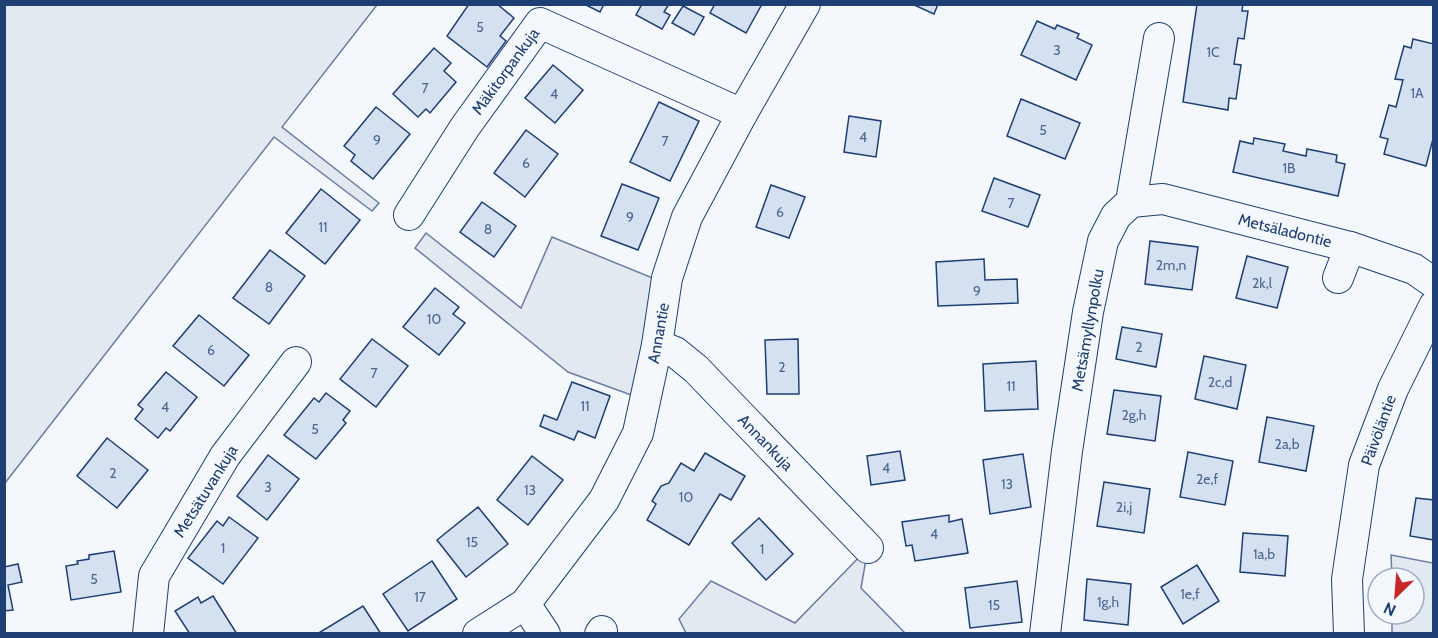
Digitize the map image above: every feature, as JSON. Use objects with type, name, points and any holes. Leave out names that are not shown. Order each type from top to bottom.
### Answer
[{"type":"street","name":"Annantie","points":[[478,633],[525,604],[604,500],[638,433],[657,345],[667,278],[687,217],[742,114],[805,4]]},
{"type":"street","name":"Mäkitorpankuja","points":[[409,215],[536,14],[742,114]]},
{"type":"street","points":[[1131,202],[1160,38]]},
{"type":"street","name":"Metsäladontie","points":[[1131,202],[1163,199],[1350,247],[1414,269],[1434,283]]},
{"type":"street","name":"Metsämyllynpolku","points":[[1045,633],[1067,451],[1088,312],[1103,241],[1116,216],[1131,202]]},
{"type":"street","points":[[1338,278],[1350,247]]},
{"type":"street","name":"Päivöläntie","points":[[1349,633],[1347,579],[1364,465],[1393,389],[1434,306]]},
{"type":"street","name":"Annankuja","points":[[657,345],[675,352],[696,369],[868,548]]},
{"type":"street","name":"Metsätuvankuja","points":[[148,633],[154,576],[225,456],[296,362]]},
{"type":"street","points":[[525,604],[545,633]]},
{"type":"shaded area","points":[[5,4],[377,5],[282,127],[379,203],[372,211],[274,137],[5,483]]},
{"type":"shaded area","points":[[426,233],[521,308],[552,237],[655,279],[634,396],[568,372],[415,248]]},
{"type":"shaded area","points":[[868,548],[861,588],[905,633],[686,633],[679,619],[711,581],[795,623]]},
{"type":"shaded area","points":[[1391,555],[1433,563],[1433,633],[1392,633],[1392,626],[1426,626],[1426,566],[1391,566]]},
{"type":"building","points":[[469,4],[497,4],[514,18],[500,36],[506,41],[487,67],[447,36]]},
{"type":"building","points":[[584,4],[604,4],[600,12]]},
{"type":"building","points":[[642,4],[669,4],[664,12],[670,15],[662,29],[636,15]]},
{"type":"building","points":[[715,4],[762,4],[746,33],[710,13]]},
{"type":"building","points":[[912,4],[938,4],[934,14]]},
{"type":"building","points":[[1197,4],[1243,4],[1242,11],[1248,11],[1244,39],[1238,38],[1234,64],[1241,65],[1236,99],[1229,98],[1228,110],[1183,102]]},
{"type":"building","points":[[683,6],[704,17],[694,35],[672,23]]},
{"type":"building","points":[[1037,21],[1055,29],[1057,25],[1079,34],[1077,38],[1092,45],[1076,80],[1021,55]]},
{"type":"building","points":[[1413,39],[1434,44],[1434,135],[1426,166],[1384,154],[1388,139],[1380,137],[1389,105],[1396,107],[1403,80],[1395,79],[1404,46],[1411,48]]},
{"type":"building","points":[[434,48],[451,63],[444,71],[456,82],[430,113],[426,109],[418,117],[393,94]]},
{"type":"building","points":[[553,65],[583,90],[555,123],[525,98]]},
{"type":"building","points":[[1021,99],[1080,123],[1065,159],[1007,136]]},
{"type":"building","points":[[659,102],[699,121],[670,181],[630,162]]},
{"type":"building","points":[[376,107],[410,134],[373,179],[351,161],[355,155],[344,146]]},
{"type":"building","points":[[849,116],[881,121],[876,157],[844,152]]},
{"type":"building","points":[[526,130],[558,154],[525,197],[494,173]]},
{"type":"building","points":[[1254,138],[1285,144],[1283,151],[1306,156],[1307,149],[1337,155],[1336,162],[1345,164],[1338,196],[1233,172],[1240,141],[1253,144]]},
{"type":"building","points":[[994,178],[1040,195],[1028,227],[982,211]]},
{"type":"building","points":[[622,184],[659,198],[638,250],[601,236]]},
{"type":"building","points":[[771,185],[805,197],[789,238],[756,227]]},
{"type":"building","points":[[321,189],[360,220],[325,264],[286,233]]},
{"type":"building","points":[[482,202],[516,226],[494,257],[460,232]]},
{"type":"building","points":[[1150,241],[1198,247],[1192,290],[1145,284]]},
{"type":"building","points":[[270,250],[305,276],[269,324],[233,298]]},
{"type":"building","points":[[1247,256],[1288,267],[1277,308],[1236,298]]},
{"type":"building","points":[[984,259],[985,280],[1017,279],[1018,303],[938,306],[936,262]]},
{"type":"building","points":[[435,288],[459,307],[453,314],[465,323],[439,355],[403,327]]},
{"type":"building","points":[[199,315],[249,355],[224,386],[173,346]]},
{"type":"building","points":[[1122,327],[1162,334],[1156,367],[1116,359]]},
{"type":"building","points":[[372,339],[408,366],[376,407],[340,379]]},
{"type":"building","points":[[798,339],[799,394],[767,394],[765,340]]},
{"type":"building","points":[[1204,356],[1246,365],[1237,409],[1195,399]]},
{"type":"building","points":[[1036,361],[1038,409],[985,411],[983,364]]},
{"type":"building","points":[[166,372],[197,397],[170,431],[166,428],[158,438],[135,419],[143,409],[138,405]]},
{"type":"building","points":[[572,382],[610,396],[595,438],[578,431],[574,440],[540,426],[544,415],[557,420]]},
{"type":"building","points":[[1114,390],[1161,396],[1155,441],[1107,434]]},
{"type":"building","points":[[326,393],[350,411],[343,420],[346,423],[316,459],[284,435],[314,398],[319,402]]},
{"type":"building","points":[[1267,417],[1314,426],[1306,471],[1259,462]]},
{"type":"building","points":[[107,438],[148,470],[117,508],[77,476]]},
{"type":"building","points":[[900,451],[905,480],[871,485],[867,456]]},
{"type":"building","points":[[1188,452],[1233,461],[1225,505],[1180,497]]},
{"type":"building","points":[[705,453],[745,476],[731,500],[720,494],[689,545],[647,520],[656,504],[652,501],[661,486],[669,483],[681,463],[694,471]]},
{"type":"building","points":[[1023,454],[1031,507],[990,514],[983,460]]},
{"type":"building","points":[[268,455],[299,479],[267,520],[237,496]]},
{"type":"building","points":[[532,456],[563,480],[528,525],[497,500]]},
{"type":"building","points":[[1104,482],[1150,489],[1144,533],[1097,526]]},
{"type":"building","points":[[1416,498],[1434,500],[1434,540],[1410,536]]},
{"type":"building","points":[[478,507],[508,544],[466,577],[437,540]]},
{"type":"building","points":[[949,515],[949,522],[962,519],[968,553],[915,561],[912,545],[906,546],[902,522]]},
{"type":"building","points":[[229,517],[258,538],[223,584],[188,558],[217,521],[223,526]]},
{"type":"building","points":[[759,518],[793,554],[766,580],[732,543]]},
{"type":"building","points":[[1243,533],[1288,536],[1285,576],[1240,572]]},
{"type":"building","points":[[114,551],[121,592],[71,600],[66,566],[89,559],[89,555]]},
{"type":"building","points":[[432,561],[457,599],[408,631],[383,594]]},
{"type":"building","points":[[18,564],[22,582],[8,585],[13,610],[4,611],[4,567]]},
{"type":"building","points":[[1197,565],[1219,601],[1183,624],[1161,587]]},
{"type":"building","points":[[1087,579],[1131,584],[1128,625],[1084,620]]},
{"type":"building","points":[[1017,581],[1022,622],[970,628],[965,588]]},
{"type":"building","points":[[213,596],[237,634],[190,634],[175,611],[198,597],[201,603]]},
{"type":"building","points":[[363,606],[381,634],[317,634]]}]
